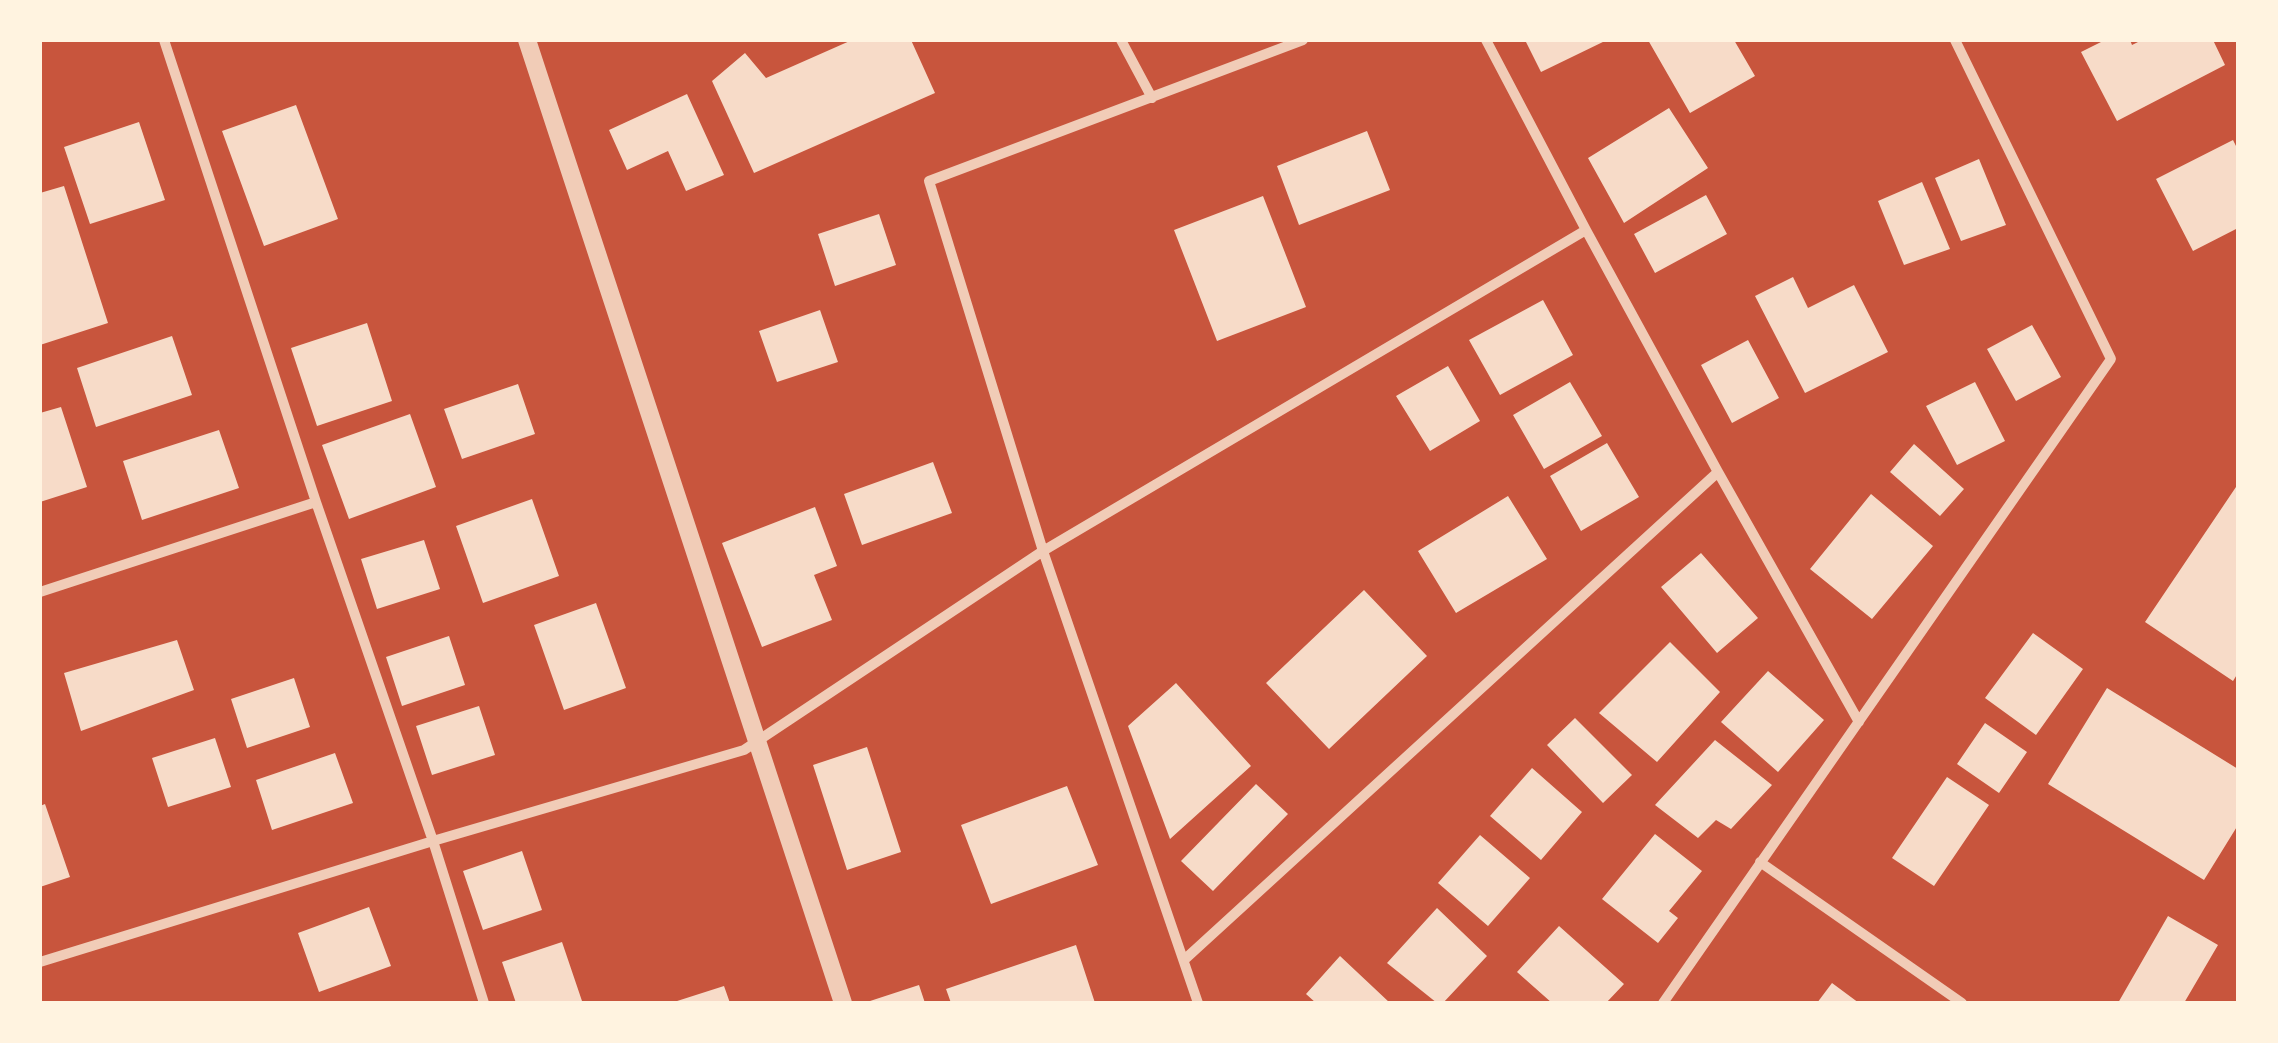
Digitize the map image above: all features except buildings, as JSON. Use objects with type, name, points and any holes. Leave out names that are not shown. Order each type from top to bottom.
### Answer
[{"type":"street","points":[[164,40],[484,1003]]},
{"type":"street","points":[[527,40],[842,1003]]},
{"type":"street","points":[[1121,40],[1152,98]]},
{"type":"street","points":[[1198,1003],[1043,552],[929,181],[1303,40]]},
{"type":"street","points":[[1486,40],[1718,472],[1859,722]]},
{"type":"street","points":[[1663,1003],[2112,359],[1955,40]]},
{"type":"street","points":[[40,962],[744,750],[1043,552],[1586,230]]},
{"type":"street","points":[[1184,960],[1718,472]]},
{"type":"street","points":[[40,592],[316,502]]},
{"type":"street","points":[[1760,862],[1962,1003]]}]
